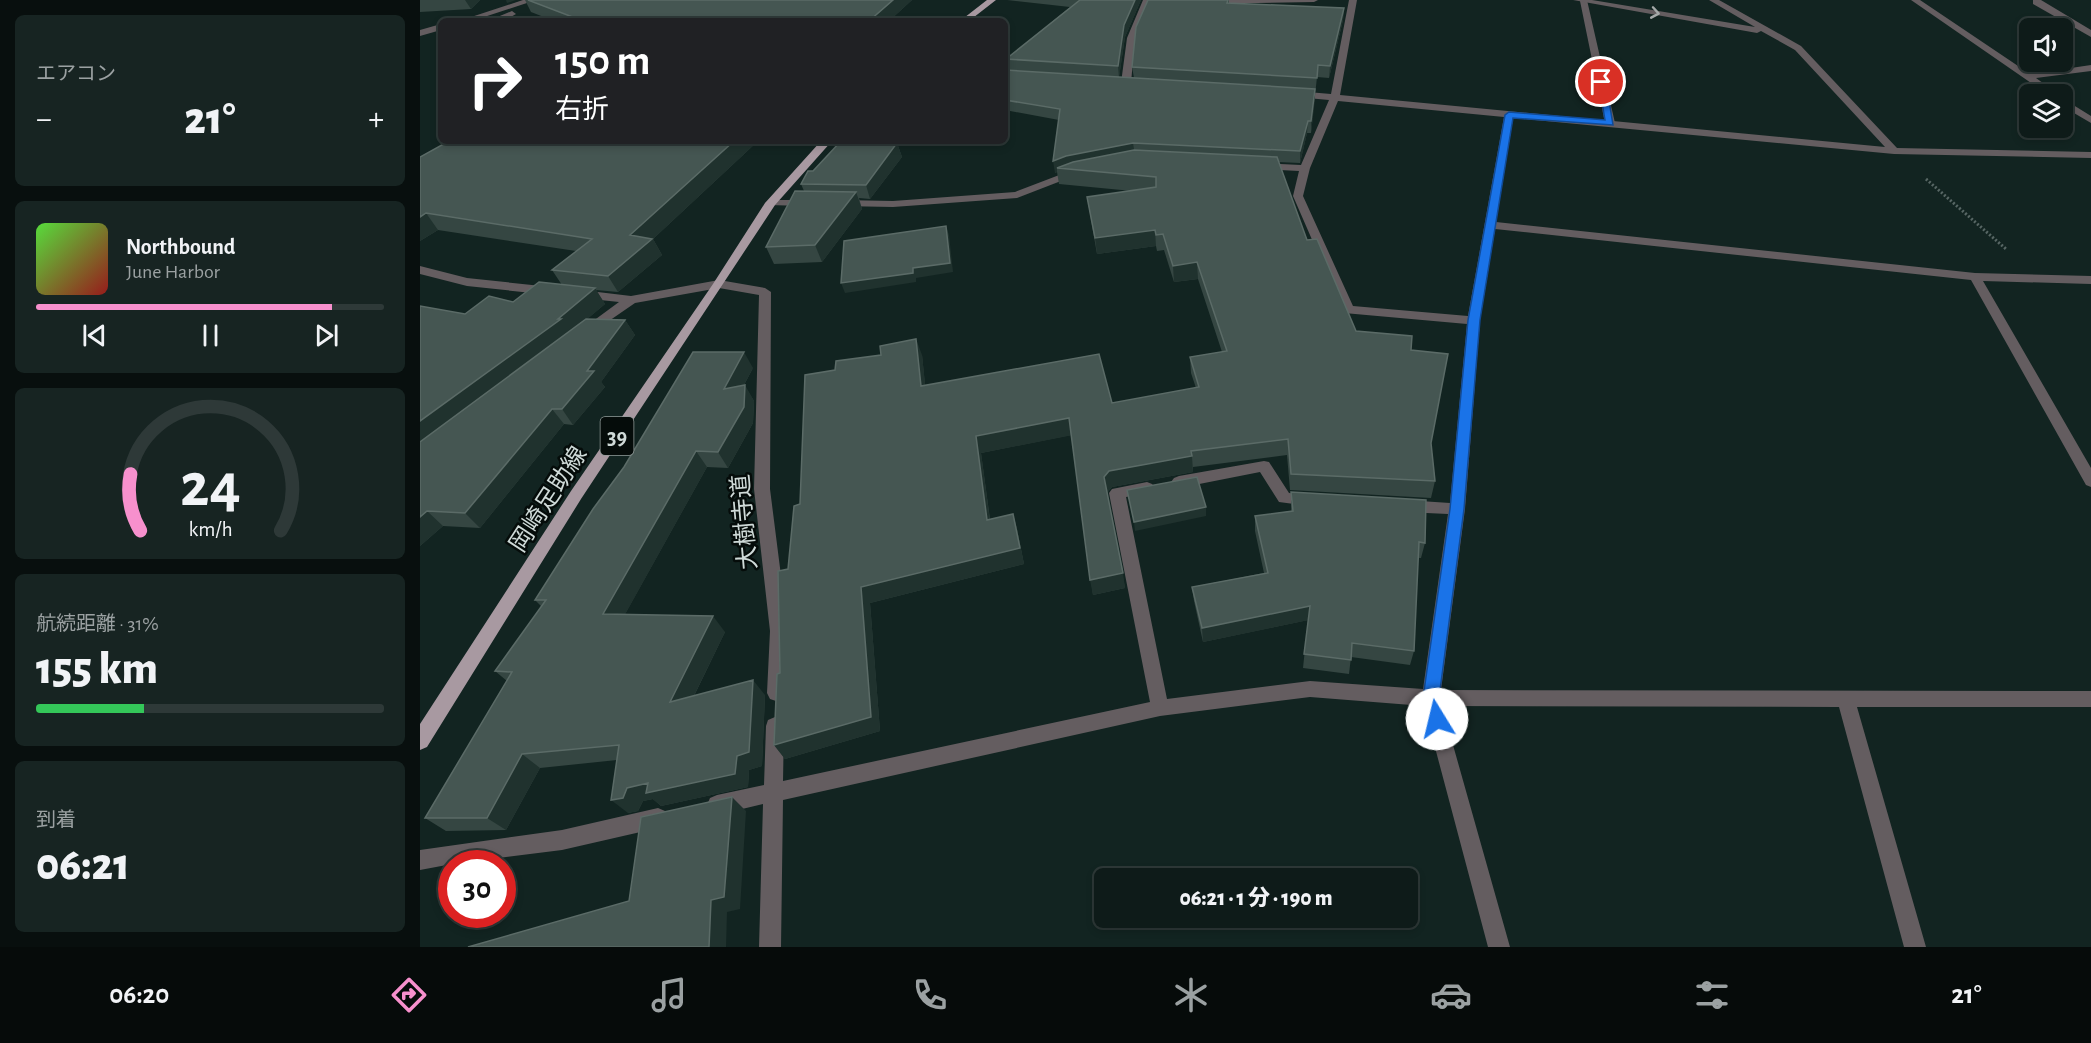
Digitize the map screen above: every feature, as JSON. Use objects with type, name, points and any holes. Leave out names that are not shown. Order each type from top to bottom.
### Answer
[{"type":"main road","points":[[968,18],[992,0]]},
{"type":"main road","name":"岡崎足助線","points":[[420,741],[576,495],[771,203],[824,144]]},
{"type":"street","points":[[473,18],[532,0]]},
{"type":"street","points":[[1126,83],[1131,38],[1147,0]]},
{"type":"street","points":[[1168,0],[1198,2],[1314,0]]},
{"type":"street","points":[[1353,0],[1335,96],[1305,168],[1298,196],[1348,310],[1474,320]]},
{"type":"street","points":[[1577,0],[1769,32]]},
{"type":"street","points":[[1713,0],[1798,48],[1894,151]]},
{"type":"street","points":[[1915,0],[2038,84]]},
{"type":"street","points":[[2037,0],[2036,3],[2091,33]]},
{"type":"street","points":[[1584,1],[1610,123]]},
{"type":"street","points":[[499,18],[543,4]]},
{"type":"street","points":[[420,33],[438,28]]},
{"type":"street","points":[[2027,77],[2091,68]]},
{"type":"street","points":[[1115,82],[1138,84]]},
{"type":"street","points":[[1289,93],[1894,151],[2091,155]]},
{"type":"street","points":[[2073,108],[2091,120]]},
{"type":"street","points":[[1499,947],[1431,698],[1457,509],[1474,320],[1509,115]]},
{"type":"street","points":[[1248,166],[1305,168]]},
{"type":"street","points":[[771,203],[893,204],[1017,195],[1082,170]]},
{"type":"street","points":[[1490,225],[1975,277],[2091,280]]},
{"type":"street","points":[[420,270],[467,282],[631,300],[719,284]]},
{"type":"street","points":[[1975,277],[2091,481]]},
{"type":"street","name":"大樹寺道","points":[[719,284],[765,292],[762,489],[779,631],[772,793]]},
{"type":"street","points":[[576,341],[631,300]]},
{"type":"street","points":[[1160,708],[1117,493],[1264,466],[1284,498],[1330,501]]},
{"type":"street","points":[[1388,505],[1457,509]]},
{"type":"street","points":[[702,808],[1160,708],[1310,689],[1431,698],[2091,699]]},
{"type":"street","points":[[1845,697],[1915,947]]},
{"type":"street","points":[[770,947],[772,793]]},
{"type":"street","points":[[420,860],[562,840],[679,814]]},
{"type":"path","points":[[1894,151],[2038,277]]},
{"type":"building","points":[[528,0],[893,0],[872,18],[575,18]]},
{"type":"building","points":[[1080,0],[1135,0],[1124,25],[1118,66],[1008,57]]},
{"type":"building","points":[[1148,0],[1228,0],[1227,3],[1344,8],[1330,66],[1318,65],[1317,78],[1132,67],[1136,27]]},
{"type":"building","points":[[1008,70],[1315,89],[1311,121],[1308,121],[1300,151],[1133,143],[1066,156],[1053,161],[1060,109],[1008,100]]},
{"type":"building","points":[[444,144],[731,144],[630,235],[652,239],[608,276],[552,270],[592,239],[426,213],[420,217],[420,157]]},
{"type":"building","points":[[838,144],[896,144],[866,185],[801,184],[808,171],[813,171]]},
{"type":"building","points":[[1134,150],[1277,157],[1307,240],[1317,239],[1356,331],[1412,336],[1411,350],[1448,354],[1431,443],[1435,481],[1291,474],[1288,439],[1191,451],[1192,456],[1109,471],[1104,477],[1123,573],[1090,580],[1069,418],[976,436],[987,520],[1013,514],[1020,548],[861,587],[871,717],[774,745],[777,674],[780,673],[778,571],[788,569],[794,506],[800,504],[805,375],[835,370],[836,361],[881,355],[880,346],[916,339],[921,386],[1099,354],[1112,403],[1199,387],[1190,357],[1227,351],[1197,262],[1173,266],[1163,234],[1156,235],[1155,230],[1095,238],[1087,197],[1156,187],[1156,177],[1057,168],[1073,162]]},
{"type":"building","points":[[795,191],[856,192],[815,245],[766,247]]},
{"type":"building","points":[[946,226],[950,263],[913,268],[913,273],[841,283],[844,241]]},
{"type":"building","points":[[539,282],[595,288],[558,319],[561,319],[420,421],[420,306],[465,314],[489,296],[513,302]]},
{"type":"building","points":[[586,319],[625,320],[587,371],[594,371],[562,409],[552,409],[465,513],[427,511],[420,517],[420,442]]},
{"type":"building","points":[[693,352],[744,352],[724,389],[745,385],[744,407],[718,452],[696,451],[603,614],[713,616],[670,702],[753,680],[749,752],[737,756],[735,774],[646,793],[648,783],[627,788],[623,798],[611,800],[619,745],[522,754],[487,818],[425,818],[512,672],[495,671],[546,600],[535,600],[593,509],[624,467]]},
{"type":"building","points":[[1197,477],[1206,507],[1134,522],[1127,490]]},
{"type":"building","points":[[1291,492],[1426,500],[1425,543],[1419,542],[1414,651],[1352,643],[1351,660],[1304,654],[1310,606],[1202,628],[1192,587],[1268,573],[1255,516],[1293,511]]},
{"type":"building","points":[[732,797],[724,897],[711,900],[709,947],[468,947],[629,901],[641,817]]},
{"type":"route","points":[[1437,719],[1431,698],[1457,509],[1474,320],[1509,115],[1610,123],[1601,82]]}]
